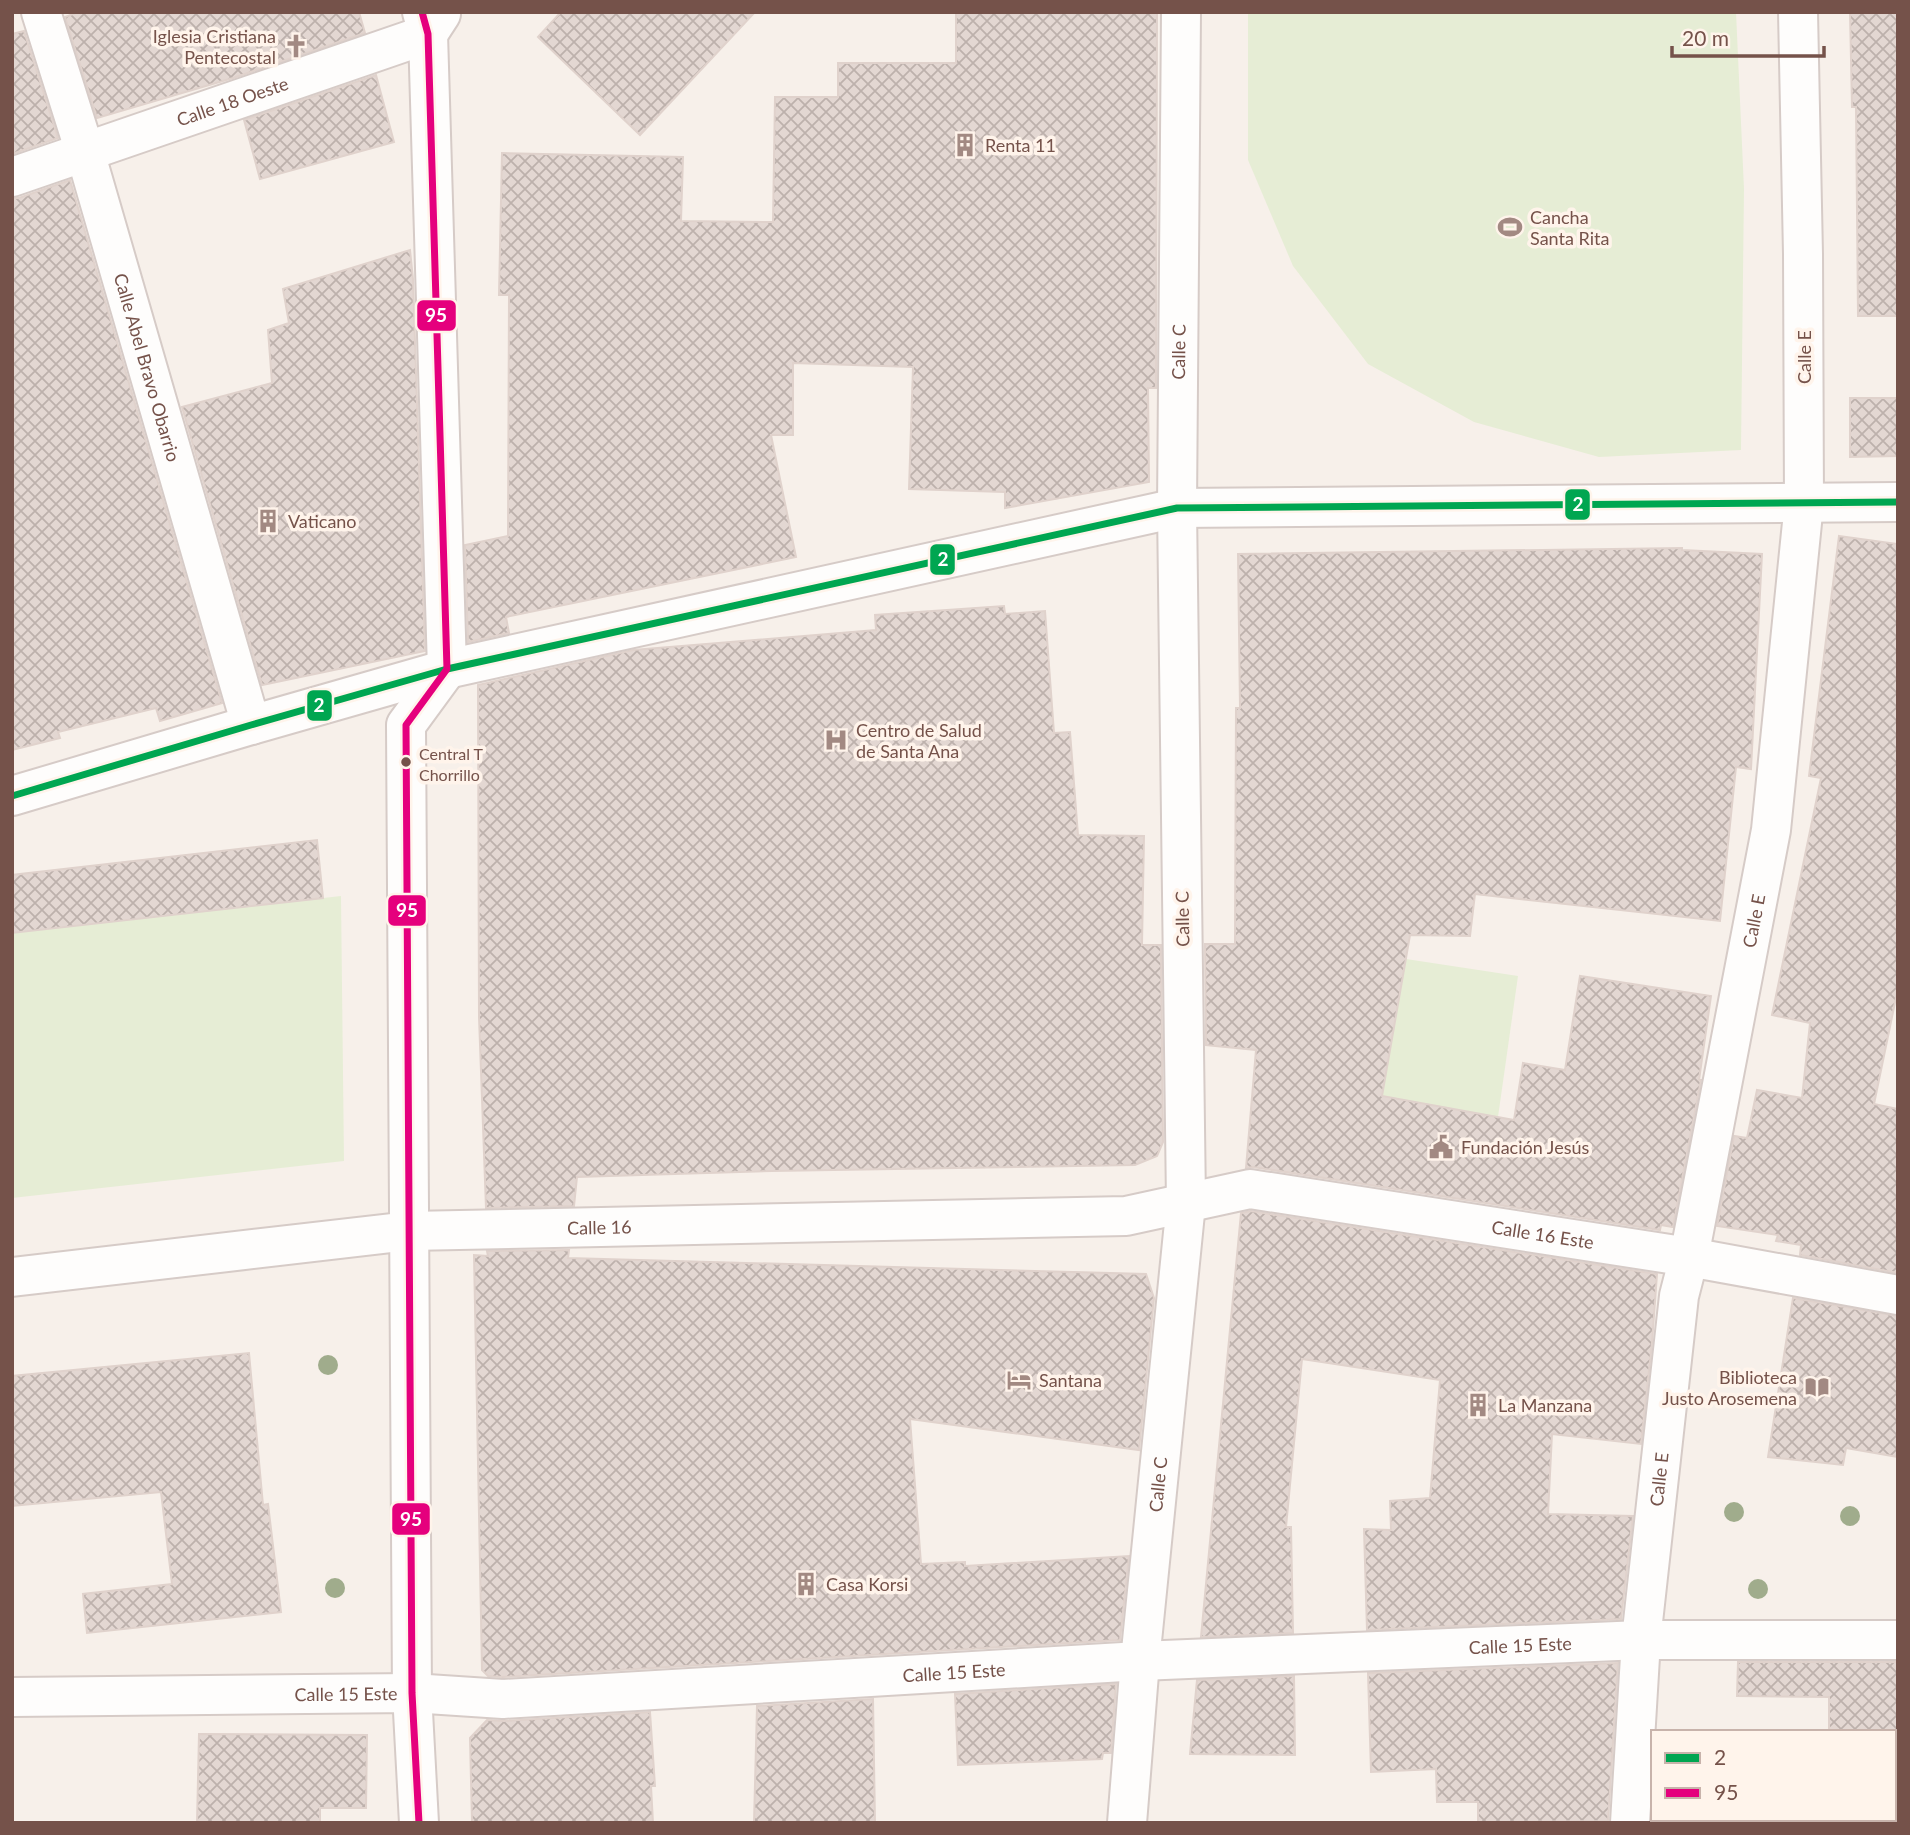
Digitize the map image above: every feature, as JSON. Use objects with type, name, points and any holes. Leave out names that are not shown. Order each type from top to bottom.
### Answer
[{"type":"street","name":"Calle Abel Bravo Obarrio","points":[[41,12],[85,152],[251,725]]},
{"type":"street","name":"Calle C","points":[[1127,1823],[1140,1661],[1186,1202],[1177,508],[1181,12]]},
{"type":"street","name":"Calle E","points":[[1630,1823],[1642,1640],[1679,1296],[1689,1257],[1771,830],[1804,503],[1798,12]]},
{"type":"street","name":"Calle 18 Oeste","points":[[12,177],[85,152],[431,20]]},
{"type":"street","points":[[419,1823],[412,1693],[406,725],[447,669],[431,20]]},
{"type":"street","points":[[12,796],[447,669],[1177,508],[1898,502]]},
{"type":"street","name":"Calle 16 Este","points":[[1186,1202],[1250,1189],[1689,1257],[1898,1294]]},
{"type":"street","name":"Calle 16","points":[[12,1277],[409,1231],[1126,1216],[1186,1202]]},
{"type":"street","name":"Calle 15 Este","points":[[12,1697],[412,1693],[503,1699],[1140,1661],[1642,1640],[1898,1640]]},
{"type":"green space","name":"Cancha Santa Rita","points":[[1248,12],[1736,12],[1744,189],[1741,450],[1599,457],[1474,422],[1368,364],[1293,266],[1248,160]]},
{"type":"green space","points":[[341,896],[344,1161],[12,1198],[12,933]]},
{"type":"green space","points":[[1406,959],[1518,976],[1498,1117],[1382,1096]]},
{"type":"building","points":[[78,12],[359,12],[365,33],[233,78],[97,118],[65,17]]},
{"type":"building","points":[[561,12],[755,12],[640,135],[538,37]]},
{"type":"building","points":[[956,12],[1157,13],[1156,388],[1148,388],[1149,482],[1005,508],[1005,492],[909,489],[913,367],[793,363],[793,435],[771,435],[796,557],[506,617],[509,633],[468,642],[465,545],[508,536],[509,295],[499,295],[502,153],[683,157],[681,221],[773,222],[775,97],[838,97],[838,63],[956,63]]},
{"type":"building","points":[[1850,12],[1898,12],[1898,316],[1858,316],[1856,107],[1852,107]]},
{"type":"building","points":[[24,31],[58,138],[12,154],[12,34]]},
{"type":"building","points":[[376,75],[394,142],[260,179],[244,120]]},
{"type":"building","points":[[70,180],[222,703],[160,721],[156,708],[58,732],[60,738],[12,750],[12,198]]},
{"type":"building","name":"Vaticano","points":[[410,250],[425,651],[262,685],[182,407],[272,383],[268,330],[289,323],[283,289]]},
{"type":"building","points":[[1850,398],[1898,398],[1898,456],[1850,457]]},
{"type":"building","points":[[1839,536],[1898,544],[1898,988],[1874,1104],[1898,1109],[1898,1273],[1800,1255],[1801,1245],[1776,1241],[1778,1235],[1717,1226],[1734,1136],[1747,1138],[1757,1090],[1802,1098],[1810,1023],[1772,1015],[1821,778],[1809,776]]},
{"type":"building","points":[[1682,548],[1762,554],[1751,769],[1736,767],[1720,921],[1475,894],[1470,936],[1410,935],[1382,1096],[1514,1120],[1523,1063],[1565,1070],[1580,976],[1711,996],[1701,1080],[1673,1227],[1661,1225],[1660,1230],[1246,1168],[1256,1050],[1206,1045],[1205,944],[1235,944],[1236,708],[1240,708],[1238,554]]},
{"type":"building","points":[[1004,606],[1005,614],[1045,611],[1054,733],[1070,732],[1078,835],[1144,836],[1142,945],[1161,945],[1163,1142],[1157,1156],[1135,1165],[577,1177],[574,1206],[486,1208],[479,1017],[478,685],[633,650],[876,630],[875,615]]},
{"type":"building","points":[[317,840],[323,898],[12,933],[12,875]]},
{"type":"building","name":"La Manzana","points":[[1251,1211],[1657,1274],[1641,1444],[1552,1434],[1548,1514],[1633,1516],[1621,1619],[1367,1630],[1364,1529],[1391,1530],[1390,1501],[1430,1498],[1440,1380],[1302,1359],[1286,1527],[1291,1527],[1293,1633],[1201,1637],[1241,1213]]},
{"type":"building","points":[[569,1250],[568,1258],[1146,1274],[1154,1298],[1139,1450],[910,1419],[921,1564],[965,1562],[965,1566],[1129,1556],[1120,1640],[488,1676],[482,1670],[474,1255],[488,1256],[487,1251]]},
{"type":"building","name":"Biblioteca Justo Arosemena","points":[[1793,1298],[1898,1316],[1898,1457],[1846,1448],[1843,1465],[1768,1457]]},
{"type":"building","points":[[249,1353],[263,1505],[268,1504],[281,1612],[87,1633],[83,1594],[172,1584],[161,1492],[12,1506],[12,1376]]},
{"type":"building","points":[[1738,1662],[1898,1662],[1898,1732],[1829,1730],[1829,1697],[1737,1696]]},
{"type":"building","points":[[1618,1663],[1608,1821],[1478,1822],[1478,1802],[1437,1802],[1436,1769],[1371,1772],[1368,1673]]},
{"type":"building","points":[[1294,1676],[1295,1755],[1190,1754],[1197,1680]]},
{"type":"building","points":[[1116,1684],[1111,1753],[1103,1753],[1102,1759],[958,1765],[955,1694]]},
{"type":"building","points":[[873,1699],[875,1823],[754,1823],[757,1706]]},
{"type":"building","points":[[650,1712],[655,1786],[651,1786],[653,1823],[472,1823],[470,1738],[487,1720]]},
{"type":"building","points":[[199,1734],[367,1735],[366,1808],[320,1808],[320,1823],[197,1823]]},
{"type":"transit line","name":"95","points":[[419,1823],[412,1693],[406,725],[447,669],[428,34],[422,12]]},
{"type":"transit line","name":"2","points":[[12,796],[447,669],[1177,508],[1898,502]]},
{"type":"place","name":"Iglesia Cristiana Pentecostal","points":[[296,46]]},
{"type":"place","name":"Renta 11","points":[[965,145]]},
{"type":"place","name":"Cancha Santa Rita","points":[[1510,227]]},
{"type":"place","name":"Vaticano","points":[[268,521]]},
{"type":"place","name":"Centro de Salud de Santa Ana","points":[[836,740]]},
{"type":"place","name":"Central T Chorrillo","points":[[406,762]]},
{"type":"place","name":"Fundación Jesús","points":[[1441,1147]]},
{"type":"place","name":"Santana","points":[[1019,1380]]},
{"type":"place","name":"Biblioteca Justo Arosemena","points":[[1817,1387]]},
{"type":"place","name":"La Manzana","points":[[1478,1405]]},
{"type":"place","name":"Casa Korsi","points":[[806,1584]]}]
